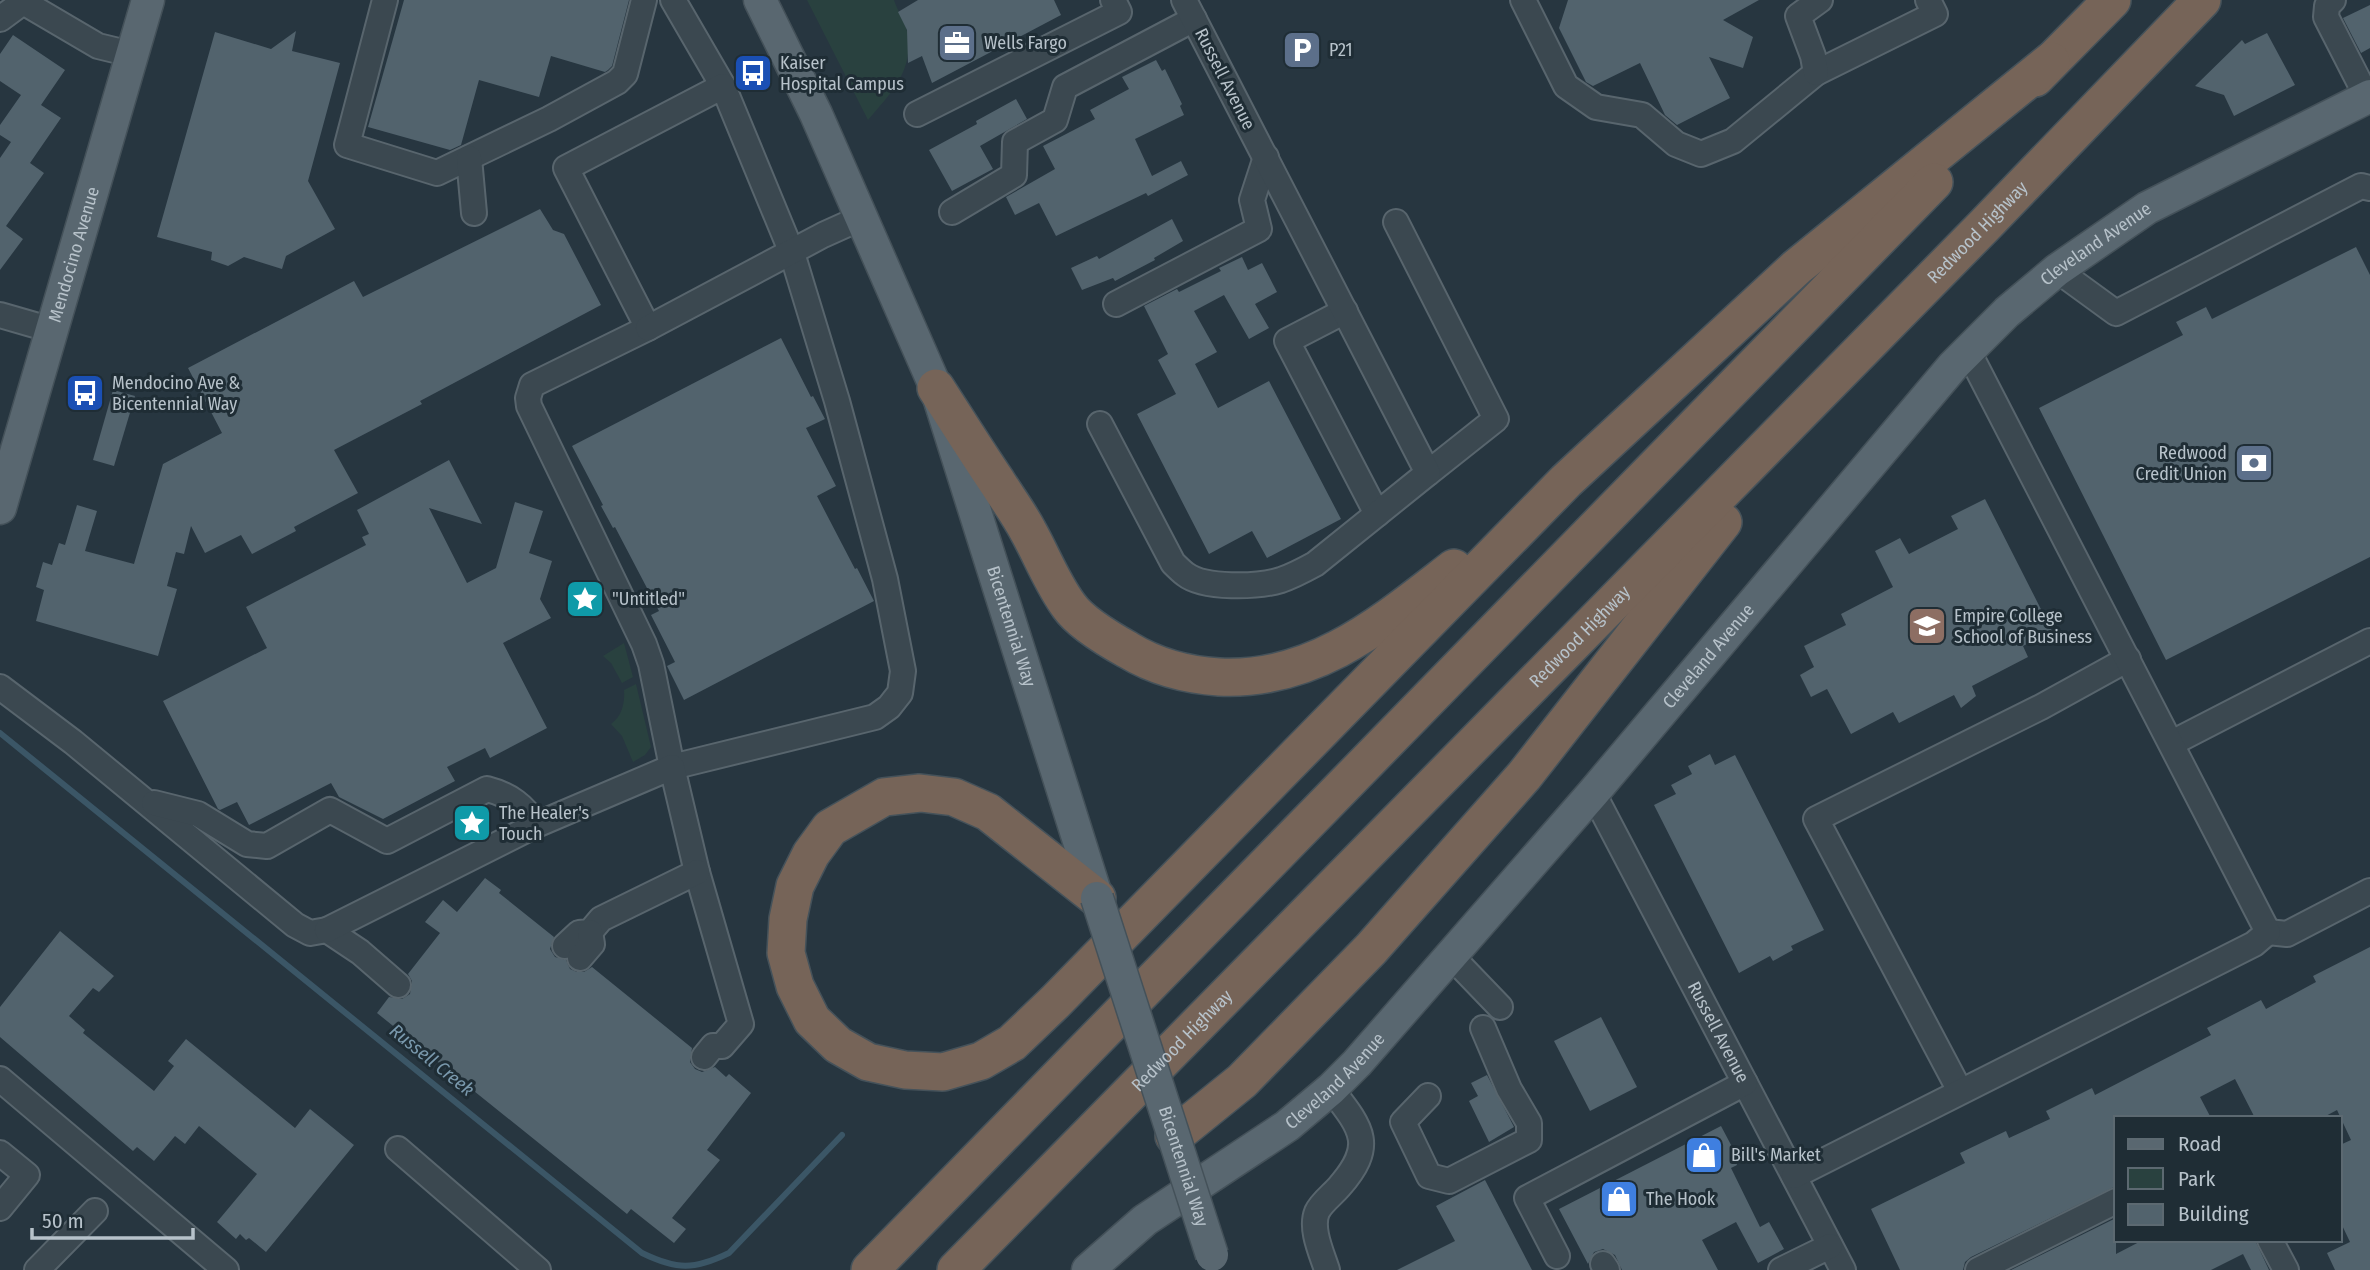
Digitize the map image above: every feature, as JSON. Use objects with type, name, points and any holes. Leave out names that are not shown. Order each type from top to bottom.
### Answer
[{"type":"highway","points":[[870,1270],[2112,0]]},
{"type":"highway","name":"Redwood Highway","points":[[956,1270],[1983,228],[2202,0]]},
{"type":"highway","points":[[1097,898],[988,812],[954,797],[920,793],[884,797],[830,828],[811,854],[795,886],[788,919],[786,953],[795,986],[812,1020],[838,1045],[868,1062],[905,1070],[943,1072],[981,1061],[1012,1043],[1566,481],[1797,267],[2052,61]]},
{"type":"highway","points":[[1174,1136],[1242,1081],[1371,949],[1524,776],[1696,554],[1783,450],[1983,228]]},
{"type":"highway","points":[[936,388],[1028,530],[1046,569],[1070,608],[1107,638],[1141,658],[1172,670],[1207,676],[1240,678],[1276,673],[1318,660],[1354,642],[1388,619],[1566,481]]},
{"type":"main road","name":"Mendocino Avenue","points":[[0,508],[5,472],[52,330],[148,0]]},
{"type":"main road","name":"Bicentennial Way","points":[[760,0],[863,217],[936,388],[1215,1262]]},
{"type":"main road","name":"Cleveland Avenue","points":[[1088,1270],[1145,1220],[1287,1126],[1331,1089],[1593,793],[1968,351],[2007,312],[2057,270],[2147,208],[2369,97]]},
{"type":"street","points":[[385,0],[347,145],[437,173],[549,119],[617,82],[625,74],[644,0]]},
{"type":"street","points":[[0,687],[73,742],[295,925],[310,933],[327,930],[536,825],[672,767],[875,717],[890,707],[900,693],[903,671],[885,579],[837,401],[792,253],[723,86],[673,0]]},
{"type":"street","points":[[917,114],[1119,12],[1113,0]]},
{"type":"street","points":[[1524,0],[1566,86],[1597,107],[1642,115],[1676,144],[1701,154],[1733,141],[1815,74],[1935,14],[1928,0]]},
{"type":"street","points":[[1815,74],[1812,56],[1798,16],[1820,0]]},
{"type":"street","points":[[2333,0],[2327,6],[2326,17],[2369,97]]},
{"type":"street","points":[[0,19],[23,2],[98,46],[131,54]]},
{"type":"street","points":[[952,212],[1014,175],[1015,142],[1055,120],[1065,87],[1189,10]]},
{"type":"street","name":"Russell Avenue","points":[[1189,10],[1428,473]]},
{"type":"street","points":[[648,328],[566,168],[723,86]]},
{"type":"street","points":[[469,158],[474,213]]},
{"type":"street","points":[[1116,304],[1259,229],[1252,200],[1266,158]]},
{"type":"street","points":[[2057,270],[2116,313],[2361,186],[2370,188]]},
{"type":"street","points":[[714,1057],[741,1024],[697,872],[651,664],[644,644],[529,406],[528,398],[532,385],[863,217]]},
{"type":"street","points":[[1100,424],[1173,563],[1186,576],[1210,584],[1246,585],[1278,581],[1315,564],[1496,419],[1395,222]]},
{"type":"street","points":[[1345,311],[1286,341],[1377,514]]},
{"type":"street","points":[[0,315],[52,330]]},
{"type":"street","points":[[1968,351],[2268,932]]},
{"type":"street","points":[[2172,743],[2370,641]]},
{"type":"street","points":[[1960,1091],[1816,818],[2041,707],[2128,659]]},
{"type":"street","points":[[146,801],[198,814],[247,844],[267,846],[330,810],[387,841],[487,789],[502,793],[525,808],[536,825]]},
{"type":"street","name":"Russell Avenue","points":[[1593,793],[1843,1270]]},
{"type":"street","points":[[573,952],[592,944],[590,932],[601,919],[697,872]]},
{"type":"street","points":[[1794,1176],[2254,944],[2268,932],[2287,934],[2370,891]]},
{"type":"street","points":[[327,930],[360,951],[398,985]]},
{"type":"street","points":[[1450,955],[1500,1007]]},
{"type":"street","points":[[1428,1096],[1403,1122],[1429,1176],[1448,1181],[1529,1140],[1529,1123],[1509,1089],[1483,1028]]},
{"type":"street","points":[[0,1079],[226,1270]]},
{"type":"street","points":[[1557,1256],[1527,1198],[1745,1083]]},
{"type":"street","points":[[1327,1270],[1316,1228],[1317,1212],[1351,1173],[1362,1151],[1361,1135],[1354,1120],[1331,1089]]},
{"type":"street","points":[[398,1149],[538,1270]]},
{"type":"street","points":[[0,1153],[27,1175],[0,1208]]},
{"type":"street","points":[[1978,1270],[2114,1202]]},
{"type":"street","points":[[37,1270],[95,1211]]},
{"type":"street","points":[[2271,1242],[2286,1270]]},
{"type":"street","points":[[1781,1270],[1830,1246]]},
{"type":"green space","points":[[807,0],[894,0],[907,31],[908,58],[893,90],[868,120]]},
{"type":"green space","points":[[624,643],[633,677],[622,683],[611,663],[603,656]]},
{"type":"green space","points":[[636,684],[651,747],[645,755],[633,762],[622,736],[611,724],[622,709],[624,690]]},
{"type":"building","points":[[404,0],[629,0],[612,66],[608,70],[605,72],[551,56],[539,97],[479,80],[461,145],[450,150],[368,127]]},
{"type":"building","name":"Wells Fargo","points":[[918,0],[1054,0],[1061,15],[932,83],[922,56],[908,63],[907,30],[898,12]]},
{"type":"building","points":[[1568,0],[1759,0],[1723,20],[1753,37],[1743,68],[1709,57],[1730,98],[1677,125],[1665,115],[1640,63],[1593,86],[1586,82],[1559,28]]},
{"type":"building","points":[[2370,5],[2370,48],[2361,53],[2343,18]]},
{"type":"building","points":[[296,31],[292,51],[340,63],[308,181],[335,229],[286,256],[282,269],[244,257],[228,266],[211,260],[212,252],[157,237],[215,32],[271,49]]},
{"type":"building","points":[[2267,33],[2295,85],[2234,116],[2224,95],[2195,86],[2242,40],[2245,44]]},
{"type":"building","points":[[13,35],[65,70],[41,105],[61,118],[30,163],[44,173],[6,226],[23,239],[0,270],[0,158],[11,142],[0,135],[0,125],[21,95],[0,81],[0,54]]},
{"type":"building","points":[[1156,60],[1162,71],[1165,69],[1182,104],[1180,106],[1184,115],[1135,139],[1152,176],[1181,161],[1188,175],[1148,196],[1146,193],[1056,236],[1039,203],[1015,215],[1006,197],[1055,169],[1043,146],[1095,119],[1090,110],[1129,89],[1122,77]]},
{"type":"building","points":[[1016,99],[1027,119],[980,146],[993,169],[952,191],[929,150]]},
{"type":"building","points":[[540,209],[553,230],[564,234],[601,305],[334,450],[358,493],[294,527],[296,531],[252,554],[241,535],[205,553],[191,526],[184,554],[176,552],[167,586],[177,589],[158,656],[36,621],[44,590],[36,587],[43,562],[52,565],[59,543],[65,545],[77,505],[97,511],[85,551],[134,564],[163,464],[222,433],[188,368],[354,281],[363,297]]},
{"type":"building","points":[[1172,219],[1183,241],[1154,258],[1155,260],[1115,281],[1113,278],[1082,290],[1071,268],[1097,256],[1099,259]]},
{"type":"building","points":[[2356,247],[2370,275],[2370,557],[2166,660],[2039,408],[2183,335],[2176,322],[2206,307],[2212,319]]},
{"type":"building","points":[[1242,257],[1248,270],[1262,263],[1277,292],[1255,304],[1269,328],[1249,339],[1224,295],[1194,311],[1217,352],[1195,364],[1218,408],[1269,381],[1341,519],[1267,558],[1252,531],[1209,554],[1137,414],[1176,394],[1158,360],[1168,354],[1144,306],[1221,271],[1219,268]]},
{"type":"building","points":[[781,338],[825,419],[806,428],[836,486],[817,496],[874,601],[684,700],[667,666],[675,662],[651,615],[659,611],[615,527],[613,528],[601,506],[603,505],[572,446]]},
{"type":"building","points":[[113,390],[135,396],[114,466],[93,460]]},
{"type":"building","points":[[449,460],[482,524],[429,508],[467,583],[496,568],[515,502],[543,511],[529,553],[552,561],[540,599],[551,618],[503,643],[547,728],[490,758],[485,748],[447,767],[455,781],[383,819],[339,797],[331,783],[249,825],[237,802],[218,809],[163,701],[267,648],[246,607],[366,545],[362,537],[369,534],[357,510]]},
{"type":"building","points":[[1985,499],[2052,631],[2023,646],[2028,657],[1972,686],[1976,696],[1961,708],[1954,695],[1899,723],[1893,712],[1851,734],[1827,689],[1811,697],[1800,675],[1814,667],[1804,646],[1846,625],[1841,614],[1893,587],[1875,551],[1900,538],[1909,554],[1958,529],[1951,516]]},
{"type":"building","points":[[1710,754],[1715,765],[1735,755],[1824,930],[1791,946],[1793,950],[1773,961],[1770,956],[1739,973],[1654,805],[1676,794],[1671,785],[1692,774],[1688,766]]},
{"type":"building","points":[[485,878],[501,890],[499,893],[554,937],[550,949],[555,957],[566,960],[570,969],[577,972],[584,972],[592,967],[692,1048],[690,1062],[695,1069],[702,1072],[715,1067],[726,1077],[729,1074],[751,1093],[707,1150],[720,1160],[672,1218],[686,1229],[674,1243],[631,1209],[627,1214],[377,1013],[389,997],[402,999],[410,994],[412,981],[408,974],[440,933],[425,922],[443,900],[457,912]]},
{"type":"building","points":[[60,931],[114,976],[99,992],[93,988],[69,1016],[85,1030],[83,1033],[154,1091],[174,1066],[168,1061],[186,1039],[295,1128],[310,1109],[354,1145],[266,1252],[240,1234],[236,1239],[217,1222],[257,1174],[199,1126],[185,1144],[175,1136],[154,1161],[137,1147],[133,1151],[0,1037],[0,1007]]},
{"type":"building","points":[[2370,947],[2370,1270],[2335,1270],[2327,1253],[2350,1242],[2342,1225],[2342,1144],[2351,1140],[2342,1116],[2337,1110],[2326,1116],[2254,1116],[2235,1079],[2200,1097],[2210,1116],[2114,1116],[2114,1187],[1971,1257],[1965,1262],[1963,1270],[1900,1270],[1871,1209],[1965,1163],[1960,1153],[2006,1131],[2009,1138],[2050,1119],[2046,1111],[2092,1088],[2095,1095],[2211,1035],[2207,1028],[2261,1000],[2266,1009],[2316,982],[2313,976]]},
{"type":"building","points":[[1601,1017],[1637,1087],[1590,1111],[1554,1041]]},
{"type":"building","points":[[1487,1075],[1514,1127],[1489,1142],[1469,1101],[1478,1096],[1471,1083]]},
{"type":"building","points":[[1721,1126],[1739,1160],[1737,1165],[1731,1168],[1760,1227],[1769,1222],[1784,1249],[1758,1263],[1736,1222],[1702,1240],[1718,1270],[1622,1270],[1615,1255],[1603,1249],[1594,1252],[1588,1264],[1559,1209]]},
{"type":"building","points":[[1485,1180],[1532,1270],[1397,1270],[1455,1241],[1436,1206]]},
{"type":"building","points":[[2114,1219],[2116,1254],[2139,1242],[2256,1242],[2269,1270],[2251,1270],[2243,1254],[2211,1270],[2011,1270]]},
{"type":"waterway","name":"Russell Creek","points":[[0,733],[642,1253],[665,1263],[685,1266],[706,1263],[729,1253],[842,1135]]},
{"type":"place","name":"Wells Fargo","points":[[957,43]]},
{"type":"place","name":"P21","points":[[1302,50]]},
{"type":"place","name":"Kaiser Hospital Campus","points":[[753,73]]},
{"type":"place","name":"Mendocino Ave & Bicentennial Way","points":[[85,393]]},
{"type":"place","name":"Redwood Credit Union","points":[[2254,463]]},
{"type":"place","name":"\"Untitled\"","points":[[585,599]]},
{"type":"place","name":"Empire College School of Business","points":[[1927,626]]},
{"type":"place","name":"The Healer's Touch","points":[[472,823]]},
{"type":"place","name":"Bill's Market","points":[[1704,1155]]},
{"type":"place","name":"The Hook","points":[[1619,1199]]}]
